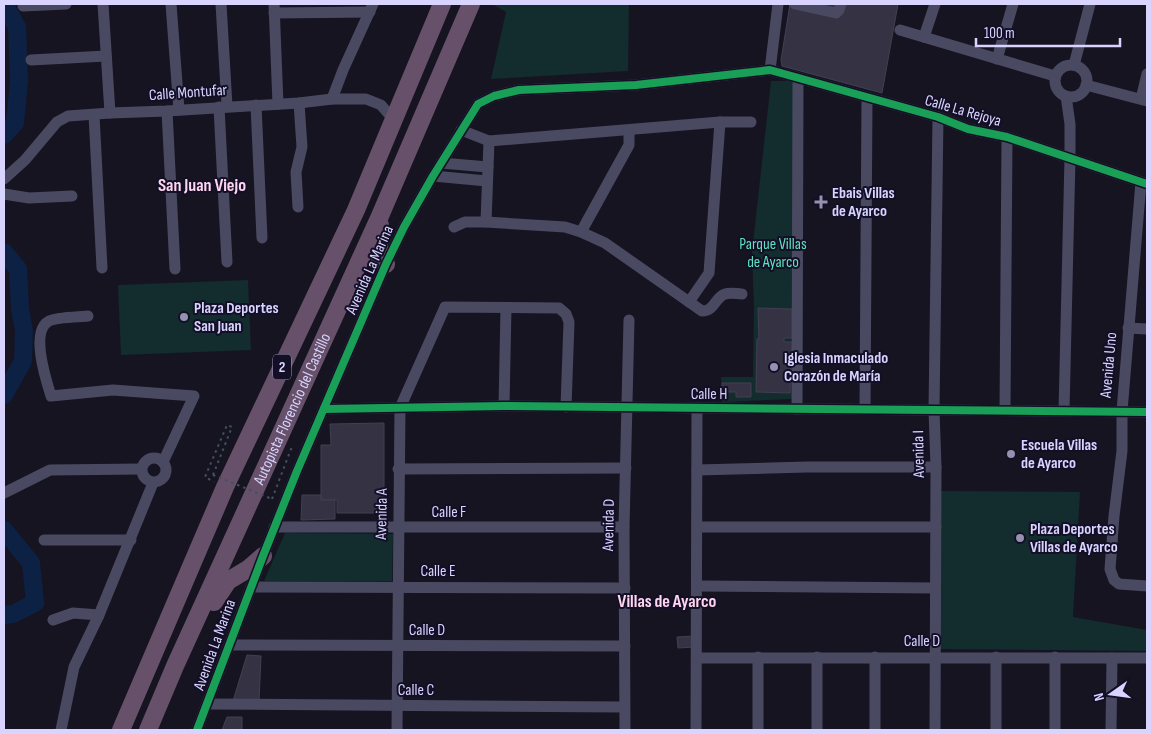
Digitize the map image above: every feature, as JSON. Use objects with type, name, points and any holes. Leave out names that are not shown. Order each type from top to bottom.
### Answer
[{"type":"highway","name":"Autopista Florencio del Castillo","points":[[121,730],[225,487],[356,210],[442,4]]},
{"type":"highway","name":"Autopista Florencio del Castillo","points":[[148,730],[175,666],[380,216],[471,4]]},
{"type":"highway","points":[[380,216],[380,260],[386,264]]},
{"type":"highway","points":[[175,666],[196,637],[218,594],[228,581],[248,569],[262,556]]},
{"type":"street","points":[[23,6],[66,4]]},
{"type":"street","points":[[102,4],[110,113]]},
{"type":"street","points":[[171,4],[175,269]]},
{"type":"street","points":[[221,4],[227,262]]},
{"type":"street","points":[[770,70],[778,4]]},
{"type":"street","points":[[795,4],[836,13],[839,10],[840,4]]},
{"type":"street","points":[[924,37],[935,4]]},
{"type":"street","points":[[997,59],[1013,4]]},
{"type":"street","points":[[1074,65],[1090,4]]},
{"type":"street","points":[[278,104],[274,9],[371,8],[343,70],[332,100]]},
{"type":"street","points":[[900,30],[1055,76]]},
{"type":"street","points":[[31,60],[106,56]]},
{"type":"street","points":[[1069,64],[1074,65],[1079,67],[1086,75],[1086,85],[1084,90],[1070,96],[1058,90],[1055,76],[1060,68],[1069,64]]},
{"type":"street","name":"Calle La Rejoya","points":[[770,70],[938,117],[968,129],[1007,137],[1144,183]]},
{"type":"street","name":"Avenida La Marina","points":[[197,730],[262,556],[386,264],[404,227],[433,176],[478,104],[494,96],[519,90],[636,85],[770,70]]},
{"type":"street","points":[[1086,85],[1144,100],[1147,74]]},
{"type":"street","points":[[797,408],[798,78]]},
{"type":"street","points":[[1064,411],[1070,96]]},
{"type":"street","points":[[865,409],[867,98]]},
{"type":"street","name":"Calle Montufar","points":[[4,180],[25,160],[57,122],[68,116],[366,99],[382,105],[393,119]]},
{"type":"street","points":[[298,207],[296,172],[302,146],[299,103]]},
{"type":"street","points":[[256,105],[262,238]]},
{"type":"street","points":[[94,115],[102,268]]},
{"type":"street","name":"Avenida I","points":[[935,730],[936,467],[934,410],[938,117]]},
{"type":"street","points":[[461,130],[489,141],[629,131],[720,122],[751,122]]},
{"type":"street","points":[[689,302],[710,273],[720,122]]},
{"type":"street","points":[[581,232],[629,145],[629,131]]},
{"type":"street","points":[[1005,410],[1007,137]]},
{"type":"street","points":[[486,222],[489,141]]},
{"type":"street","points":[[441,163],[488,167]]},
{"type":"street","points":[[433,176],[487,181]]},
{"type":"street","name":"Avenida Uno","points":[[1144,183],[1142,243],[1128,328],[1122,411],[1122,451],[1110,569],[1114,580],[1119,584],[1147,586]]},
{"type":"street","points":[[4,194],[29,198],[72,196]]},
{"type":"street","points":[[454,227],[465,222],[486,222],[565,227],[581,232],[605,243],[702,311],[707,311],[711,308],[720,296],[724,294],[742,294]]},
{"type":"street","name":"Avenida A","points":[[396,730],[400,408],[445,307],[506,308]]},
{"type":"street","points":[[504,406],[506,308],[559,308],[566,314],[569,322],[566,407]]},
{"type":"street","points":[[88,316],[50,320],[40,333],[43,373],[51,396],[113,390],[194,396],[164,462]]},
{"type":"street","name":"Avenida D","points":[[624,730],[624,527],[629,320]]},
{"type":"street","points":[[1128,328],[1147,329]]},
{"type":"street","name":"Calle H","points":[[324,409],[504,406],[1147,412]]},
{"type":"street","points":[[696,730],[697,408]]},
{"type":"street","points":[[150,458],[157,458],[164,462],[167,471],[165,476],[158,482],[147,481],[142,476],[141,469],[144,462],[150,458]]},
{"type":"street","points":[[697,470],[807,467],[936,467]]},
{"type":"street","points":[[398,469],[626,468]]},
{"type":"street","points":[[4,493],[50,470],[141,469]]},
{"type":"street","points":[[61,730],[74,667],[99,615],[153,483]]},
{"type":"street","name":"Calle F","points":[[274,527],[624,527]]},
{"type":"street","points":[[697,527],[936,527]]},
{"type":"street","points":[[44,540],[131,540]]},
{"type":"street","points":[[697,586],[935,588]]},
{"type":"street","name":"Calle E","points":[[251,587],[625,588]]},
{"type":"street","points":[[53,620],[73,613],[99,615]]},
{"type":"street","name":"Calle D","points":[[230,645],[625,646]]},
{"type":"street","points":[[817,657],[817,730]]},
{"type":"street","points":[[875,657],[875,730]]},
{"type":"street","points":[[996,657],[996,730]]},
{"type":"street","points":[[1055,657],[1055,730]]},
{"type":"street","name":"Calle D","points":[[696,658],[1147,658]]},
{"type":"street","points":[[758,658],[758,730]]},
{"type":"street","points":[[1112,658],[1112,730]]},
{"type":"street","name":"Calle C","points":[[208,704],[624,707]]},
{"type":"path","points":[[225,487],[205,477],[227,425],[232,427],[213,474],[272,498],[291,449],[296,452]]},
{"type":"green space","points":[[492,4],[629,4],[628,71],[491,79],[506,12]]},
{"type":"green space","name":"Parque Villas de Ayarco","points":[[771,81],[795,81],[793,399],[722,402],[721,377],[753,377],[754,308],[752,252]],"holes":[[[759,308],[792,309],[792,338],[784,338],[784,342],[792,342],[790,393],[757,392]]]},
{"type":"green space","name":"Plaza Deportes San Juan","points":[[248,280],[251,350],[121,355],[118,285]]},
{"type":"green space","points":[[940,491],[1080,492],[1073,617],[1147,630],[1147,651],[940,649]]},
{"type":"green space","points":[[285,533],[393,534],[392,581],[264,581]]},
{"type":"building","points":[[790,4],[898,4],[882,93],[782,66],[781,60]]},
{"type":"building","name":"Iglesia Inmaculado Corazón de María","points":[[758,308],[792,309],[792,338],[784,338],[784,342],[792,342],[790,393],[756,392],[757,339],[759,339]]},
{"type":"building","points":[[722,383],[751,383],[751,397],[736,397],[736,392],[722,392]]},
{"type":"building","points":[[384,423],[384,513],[337,513],[337,500],[321,500],[321,445],[331,445],[330,424]]},
{"type":"building","points":[[302,495],[321,495],[321,500],[335,500],[335,519],[301,520]]},
{"type":"building","points":[[695,636],[695,647],[678,648],[677,637]]},
{"type":"building","points":[[247,655],[261,656],[259,701],[233,701]]},
{"type":"building","points":[[227,717],[242,717],[242,730],[222,730]]},
{"type":"waterway","points":[[4,4],[17,27],[19,81],[15,123],[4,135]]},
{"type":"waterway","points":[[4,252],[18,269],[20,309],[24,331],[23,361],[4,395]]},
{"type":"waterway","points":[[4,530],[31,563],[35,603],[13,614],[4,615]]},
{"type":"cycle path","points":[[197,730],[297,471],[386,264],[404,227],[433,176],[478,104],[494,96],[519,90],[636,85],[770,70],[938,117],[968,129],[1007,137],[1147,184]]},
{"type":"cycle path","points":[[324,409],[504,406],[1147,412]]},
{"type":"place","name":"Ebais Villas de Ayarco","points":[[821,202]]},
{"type":"place","name":"Plaza Deportes San Juan","points":[[184,317]]},
{"type":"place","name":"Iglesia Inmaculado Corazón de María","points":[[774,367]]},
{"type":"place","name":"Escuela Villas de Ayarco","points":[[1011,454]]},
{"type":"place","name":"Plaza Deportes Villas de Ayarco","points":[[1020,538]]},
{"type":"district","name":"San Juan Viejo","points":[[202,185]]},
{"type":"district","name":"Villas de Ayarco","points":[[667,601]]}]
